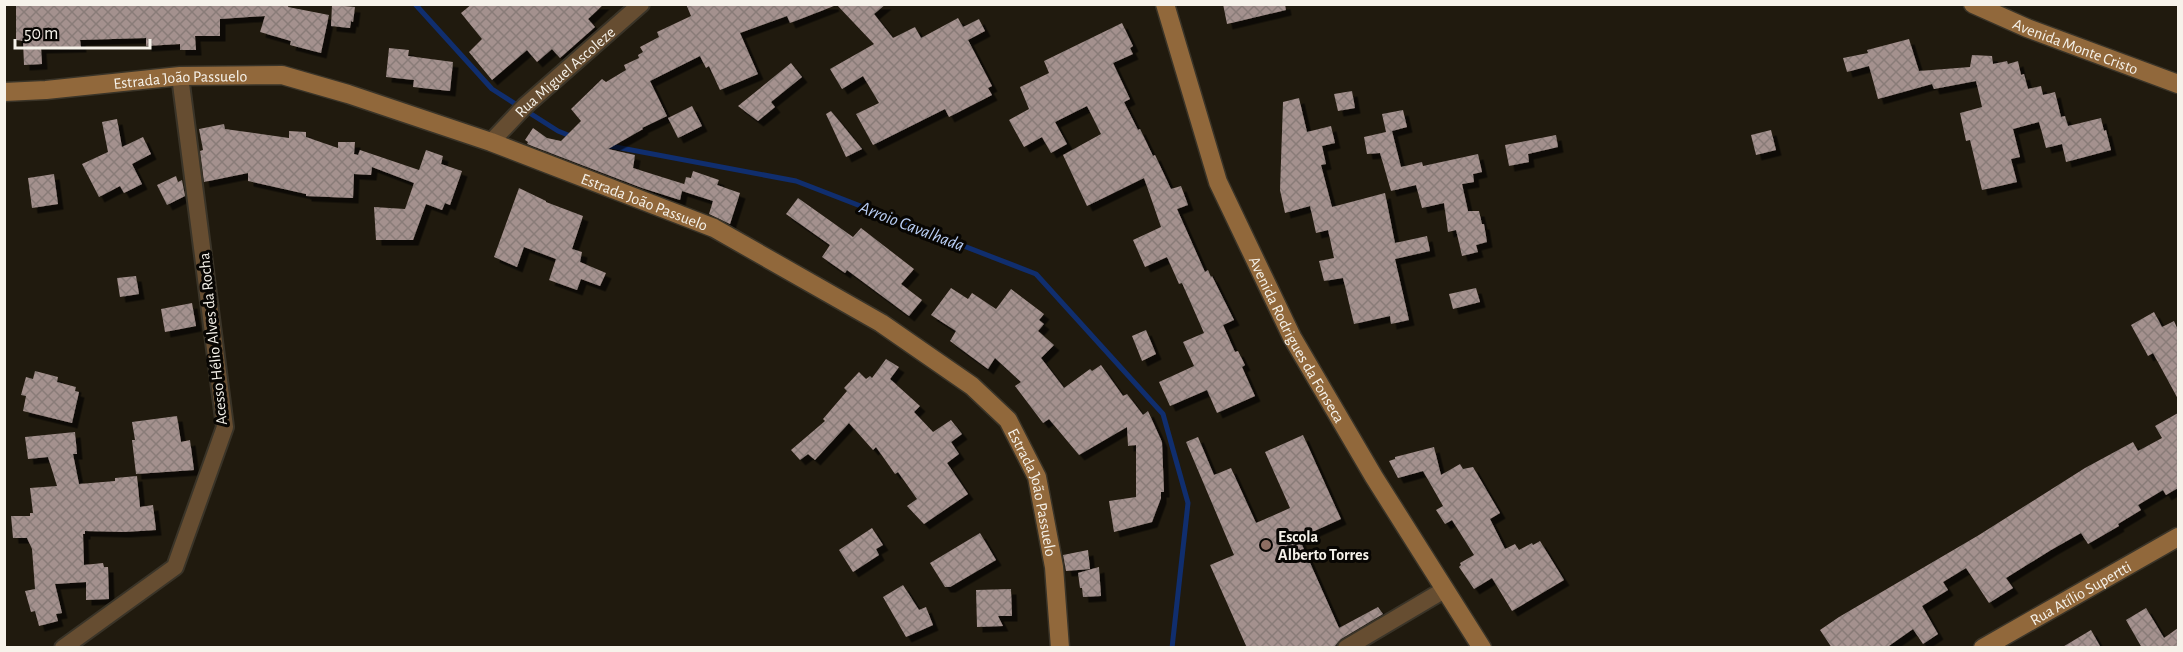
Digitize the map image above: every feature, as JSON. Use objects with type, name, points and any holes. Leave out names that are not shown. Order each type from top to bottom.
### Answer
[{"type":"street","name":"Rua Miguel Ascoleze","points":[[490,142],[525,106],[641,4]]},
{"type":"street","name":"Avenida Rodrigues da Fonseca","points":[[1165,4],[1218,182],[1292,337],[1332,407],[1482,648]]},
{"type":"street","name":"Avenida Monte Cristo","points":[[1973,4],[2027,28],[2178,84]]},
{"type":"street","name":"Estrada João Passuelo","points":[[4,92],[46,90],[180,75],[282,75],[348,94],[490,142],[714,228],[881,323],[972,386],[1008,420],[1037,477],[1054,567],[1060,648]]},
{"type":"street","name":"Acesso Hélio Alves da Rocha","points":[[63,648],[175,567],[225,427],[180,75]]},
{"type":"street","name":"Rua Atílio Supertti","points":[[1983,648],[2178,537]]},
{"type":"street","points":[[1346,648],[1444,590]]},
{"type":"building","points":[[16,4],[40,4],[40,6],[289,4],[288,7],[329,15],[321,53],[290,45],[291,41],[260,32],[265,16],[220,19],[220,36],[195,36],[196,50],[180,50],[180,44],[146,46],[146,38],[80,40],[81,47],[41,48],[42,64],[24,65],[23,41],[16,40]]},
{"type":"building","points":[[472,4],[604,4],[588,19],[595,27],[560,58],[552,49],[537,62],[527,50],[492,80],[469,52],[482,39],[461,13]]},
{"type":"building","points":[[686,4],[833,4],[834,6],[790,23],[787,16],[740,33],[758,74],[720,90],[709,66],[706,68],[700,56],[650,81],[667,116],[608,149],[635,155],[633,168],[684,185],[686,177],[691,178],[693,171],[719,180],[717,185],[740,193],[730,224],[709,214],[713,201],[682,191],[680,200],[642,188],[527,144],[525,140],[533,128],[547,138],[561,141],[581,121],[571,109],[602,79],[606,82],[626,70],[624,65],[639,58],[638,55],[643,52],[640,47],[659,37],[657,32],[691,16]]},
{"type":"building","points":[[836,4],[886,4],[874,14],[893,38],[915,27],[921,38],[958,18],[963,27],[979,19],[985,31],[968,40],[992,86],[988,88],[992,95],[949,117],[945,109],[873,145],[856,114],[879,103],[863,76],[842,89],[830,69],[874,44]]},
{"type":"building","points":[[1223,4],[1285,4],[1286,10],[1227,24]]},
{"type":"building","points":[[332,5],[355,7],[350,28],[331,26]]},
{"type":"building","points":[[1122,23],[1133,46],[1130,48],[1133,54],[1113,63],[1130,99],[1124,102],[1153,156],[1155,155],[1171,189],[1181,186],[1188,205],[1177,209],[1205,272],[1208,270],[1212,276],[1234,320],[1223,325],[1235,352],[1238,351],[1245,365],[1242,367],[1255,396],[1217,413],[1207,390],[1170,406],[1159,382],[1194,366],[1183,342],[1204,333],[1182,283],[1179,284],[1167,257],[1145,267],[1133,240],[1161,227],[1144,178],[1087,206],[1063,155],[1101,134],[1087,106],[1055,122],[1067,144],[1051,153],[1042,137],[1024,147],[1009,120],[1029,109],[1020,87],[1049,73],[1044,61]]},
{"type":"building","points":[[1909,39],[1919,71],[1970,67],[1972,55],[1992,56],[1993,64],[2018,61],[2021,75],[2024,74],[2028,89],[2041,86],[2043,95],[2055,92],[2061,117],[2065,116],[2068,126],[2101,118],[2111,150],[2066,162],[2062,144],[2046,148],[2039,122],[2013,129],[2020,157],[2011,159],[2017,182],[1982,190],[1970,140],[1966,141],[1960,113],[1982,107],[1976,81],[1934,89],[1932,84],[1878,99],[1869,66],[1847,72],[1843,58],[1868,53],[1867,50]]},
{"type":"building","points":[[389,48],[409,50],[408,56],[453,62],[450,91],[413,87],[414,80],[386,77]]},
{"type":"building","points":[[791,63],[802,77],[771,102],[775,107],[758,121],[738,106]]},
{"type":"building","points":[[1352,91],[1355,108],[1338,111],[1334,94]]},
{"type":"building","points":[[1299,98],[1307,132],[1331,126],[1335,143],[1322,146],[1326,164],[1321,165],[1332,207],[1385,193],[1395,243],[1427,236],[1430,251],[1395,259],[1409,320],[1391,324],[1390,316],[1354,324],[1343,278],[1324,281],[1319,261],[1334,258],[1328,230],[1316,233],[1310,206],[1285,213],[1280,190],[1283,102]]},
{"type":"building","points":[[692,106],[702,126],[678,138],[668,118]]},
{"type":"building","points":[[1403,110],[1407,127],[1392,131],[1401,167],[1422,162],[1423,166],[1478,154],[1482,172],[1473,174],[1474,182],[1462,184],[1468,211],[1479,211],[1482,224],[1484,224],[1487,242],[1476,245],[1478,252],[1462,256],[1456,230],[1448,232],[1444,203],[1422,208],[1416,185],[1391,191],[1380,153],[1367,154],[1364,137],[1386,132],[1382,114]]},
{"type":"building","points":[[831,111],[862,149],[846,157],[826,114]]},
{"type":"building","points":[[117,119],[122,147],[143,137],[151,154],[132,164],[142,184],[124,193],[120,186],[99,197],[82,164],[108,152],[102,122]]},
{"type":"building","points":[[224,124],[225,129],[289,138],[289,131],[306,132],[306,137],[338,148],[338,142],[355,142],[354,154],[358,155],[360,150],[419,170],[426,150],[443,156],[441,164],[462,171],[450,205],[445,203],[442,210],[426,204],[413,240],[376,240],[374,207],[405,209],[414,183],[372,167],[371,175],[354,174],[353,198],[306,196],[306,194],[248,181],[248,173],[204,182],[200,151],[203,150],[199,129]]},
{"type":"building","points":[[1771,130],[1776,150],[1756,155],[1751,135]]},
{"type":"building","points":[[1556,135],[1558,147],[1528,154],[1529,162],[1509,166],[1505,145]]},
{"type":"building","points":[[54,174],[58,204],[32,208],[28,178]]},
{"type":"building","points":[[176,176],[178,182],[182,180],[185,196],[167,205],[157,185]]},
{"type":"building","points":[[519,188],[546,202],[583,216],[572,249],[582,252],[580,262],[606,273],[600,286],[581,279],[577,290],[549,280],[556,259],[524,247],[517,267],[494,257]]},
{"type":"building","points":[[798,198],[853,237],[861,228],[914,269],[901,284],[922,300],[909,316],[847,270],[845,273],[822,257],[830,245],[786,214]]},
{"type":"building","points":[[136,276],[139,294],[120,297],[117,278]]},
{"type":"building","points":[[951,288],[968,299],[972,293],[996,309],[1011,289],[1044,314],[1039,320],[1044,324],[1038,331],[1054,345],[1041,358],[1064,388],[1090,369],[1092,371],[1101,365],[1123,396],[1127,394],[1143,415],[1148,411],[1162,442],[1164,492],[1161,492],[1152,522],[1114,532],[1109,501],[1136,497],[1136,445],[1128,446],[1127,427],[1079,455],[1049,419],[1043,423],[1015,386],[1021,382],[995,358],[988,369],[950,341],[956,331],[931,315]]},
{"type":"building","points":[[1476,288],[1480,302],[1453,309],[1449,294]]},
{"type":"building","points":[[192,303],[196,326],[165,332],[161,309]]},
{"type":"building","points":[[2154,312],[2162,327],[2174,321],[2178,330],[2178,399],[2153,353],[2148,356],[2131,325]]},
{"type":"building","points":[[1146,330],[1156,354],[1142,361],[1132,336]]},
{"type":"building","points":[[886,359],[899,367],[890,379],[920,406],[914,412],[933,432],[951,420],[962,434],[951,442],[959,454],[947,463],[968,494],[924,524],[907,506],[917,499],[898,472],[895,474],[876,447],[873,450],[849,423],[815,460],[808,454],[800,460],[791,450],[825,421],[823,419],[847,391],[844,388],[859,372],[866,379],[870,376],[872,378]]},
{"type":"building","points":[[35,371],[58,377],[57,382],[76,387],[75,391],[79,392],[72,423],[23,411],[26,396],[21,395],[26,377],[33,379]]},
{"type":"building","points":[[2178,413],[2178,488],[2166,495],[2163,490],[2138,505],[2141,510],[2118,524],[2119,526],[2088,544],[2081,533],[2051,550],[2006,578],[2013,588],[1989,603],[1966,568],[1943,582],[1948,590],[1922,606],[1938,634],[1923,644],[1913,629],[1886,648],[1832,648],[1820,630],[1979,535],[2085,468],[2133,442],[2138,451],[2162,438],[2155,426]]},
{"type":"building","points":[[177,416],[181,442],[190,440],[194,470],[136,474],[132,422]]},
{"type":"building","points":[[75,432],[77,454],[73,454],[79,484],[115,481],[115,478],[137,476],[140,507],[153,505],[156,530],[85,531],[83,534],[84,565],[103,563],[104,567],[108,567],[109,599],[86,600],[86,582],[55,584],[62,613],[56,614],[58,621],[39,626],[35,611],[31,612],[25,591],[35,589],[32,549],[27,538],[13,538],[11,516],[30,516],[30,513],[33,513],[30,488],[57,486],[48,457],[28,459],[25,437]]},
{"type":"building","name":"Escola Alberto Torres","points":[[1303,435],[1341,519],[1299,538],[1339,628],[1378,607],[1383,614],[1341,639],[1333,648],[1247,648],[1210,565],[1234,555],[1186,442],[1198,437],[1214,475],[1231,468],[1256,523],[1290,508],[1265,452]]},
{"type":"building","points":[[1434,447],[1441,475],[1460,464],[1463,469],[1473,467],[1500,513],[1490,519],[1505,549],[1515,544],[1519,550],[1540,541],[1564,580],[1512,611],[1492,578],[1474,589],[1459,567],[1460,563],[1474,555],[1452,520],[1445,524],[1436,510],[1443,506],[1423,471],[1398,478],[1389,461],[1395,457]]},
{"type":"building","points":[[872,528],[883,545],[876,549],[879,555],[853,572],[839,550]]},
{"type":"building","points":[[980,533],[996,560],[950,587],[945,587],[930,563]]},
{"type":"building","points":[[1088,550],[1090,569],[1066,571],[1063,555]]},
{"type":"building","points":[[1099,567],[1101,596],[1083,597],[1078,573]]},
{"type":"building","points":[[903,585],[919,610],[926,607],[933,625],[906,637],[883,597]]},
{"type":"building","points":[[1011,589],[1012,616],[998,616],[1003,626],[977,627],[976,590]]},
{"type":"building","points":[[2146,608],[2164,638],[2178,628],[2178,648],[2142,648],[2126,620]]},
{"type":"building","points":[[2091,630],[2101,648],[2061,648]]},
{"type":"waterway","name":"Arroio Cavalhada","points":[[415,4],[492,89],[558,131],[573,137]]},
{"type":"waterway","name":"Arroio Cavalhada","points":[[605,145],[796,181],[1036,274],[1163,414],[1188,503],[1172,648]]},
{"type":"place","name":"Escola Alberto Torres","points":[[1266,545]]}]
